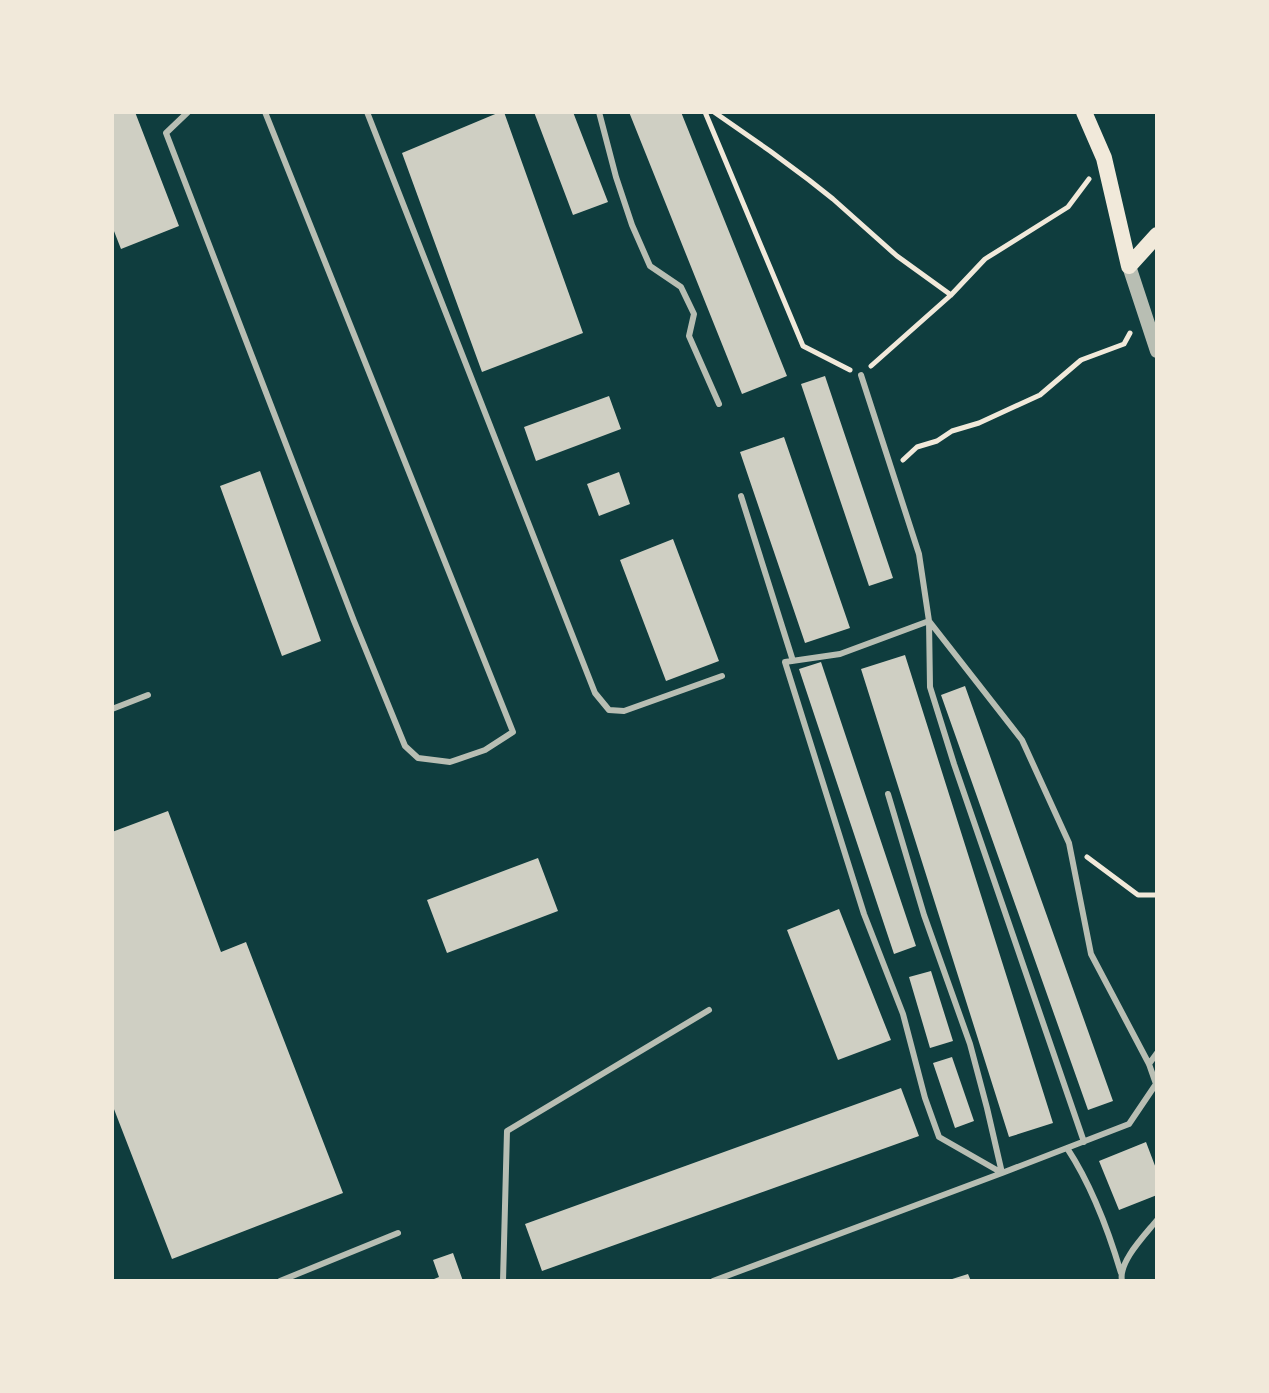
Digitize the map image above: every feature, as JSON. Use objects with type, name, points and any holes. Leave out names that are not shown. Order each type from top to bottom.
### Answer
[{"type":"main road","points":[[1084,112],[1104,158],[1129,266]]},
{"type":"main road","points":[[1129,266],[1157,235]]},
{"type":"street","points":[[1129,266],[1157,351]]},
{"type":"lane","points":[[188,112],[166,133],[382,690],[405,746],[418,758],[450,762],[485,750],[513,732],[265,112]]},
{"type":"lane","points":[[367,112],[595,693],[609,710],[624,711],[722,676]]},
{"type":"lane","points":[[599,112],[632,225],[650,266],[681,287],[694,314],[689,336],[719,404]]},
{"type":"lane","points":[[861,375],[919,554],[929,621],[930,687],[1084,1142]]},
{"type":"lane","points":[[741,496],[793,661]]},
{"type":"lane","points":[[929,621],[840,654],[785,662],[864,914],[903,1014],[925,1098],[939,1137],[1002,1173]]},
{"type":"lane","points":[[713,1281],[1129,1124],[1157,1086],[1149,1064],[1091,954],[1069,843],[1022,740],[929,621]]},
{"type":"lane","points":[[112,709],[148,695]]},
{"type":"lane","points":[[888,794],[924,915],[970,1044],[1002,1173]]},
{"type":"lane","points":[[503,1281],[507,1131],[709,1010]]},
{"type":"lane","points":[[1149,1064],[1157,1053]]},
{"type":"lane","points":[[1067,1148],[1110,1235],[1121,1277]]},
{"type":"lane","points":[[1121,1277],[1131,1254],[1157,1220]]},
{"type":"lane","points":[[280,1281],[398,1233]]},
{"type":"path","points":[[705,112],[803,346],[861,375],[951,295],[985,259],[1068,207],[1104,158]]},
{"type":"path","points":[[714,112],[821,189],[897,256],[951,295]]},
{"type":"path","points":[[891,471],[917,447],[1040,395],[1081,360],[1124,344],[1143,307]]},
{"type":"path","points":[[1069,843],[1138,895],[1157,895]]},
{"type":"building","points":[[112,112],[135,112],[179,226],[121,249],[112,226]]},
{"type":"building","points":[[504,112],[583,333],[482,372],[402,153]]},
{"type":"building","points":[[534,112],[573,112],[608,202],[573,215]]},
{"type":"building","points":[[629,112],[681,112],[787,376],[742,394]]},
{"type":"building","points":[[825,376],[893,578],[869,586],[801,384]]},
{"type":"building","points":[[609,396],[621,429],[536,461],[524,427]]},
{"type":"building","points":[[784,437],[850,628],[805,643],[740,452]]},
{"type":"building","points":[[260,471],[321,641],[282,656],[220,486]]},
{"type":"building","points":[[619,472],[630,504],[599,516],[587,484]]},
{"type":"building","points":[[673,539],[719,661],[666,681],[620,560]]},
{"type":"building","points":[[905,655],[1053,1123],[1009,1137],[861,669]]},
{"type":"building","points":[[821,662],[916,946],[894,954],[799,669]]},
{"type":"building","points":[[965,686],[1113,1101],[1088,1110],[941,695]]},
{"type":"building","points":[[168,811],[221,952],[246,942],[343,1193],[172,1259],[112,1104],[112,832]]},
{"type":"building","points":[[538,858],[558,911],[447,953],[427,900]]},
{"type":"building","points":[[839,909],[891,1040],[838,1060],[787,930]]},
{"type":"building","points":[[931,971],[953,1041],[930,1048],[909,977]]},
{"type":"building","points":[[952,1057],[974,1121],[955,1128],[933,1063]]},
{"type":"building","points":[[901,1088],[919,1136],[542,1271],[525,1224]]},
{"type":"building","points":[[1146,1142],[1157,1171],[1157,1195],[1119,1210],[1099,1161]]},
{"type":"building","points":[[453,1253],[463,1281],[429,1281],[439,1277],[433,1260]]},
{"type":"building","points":[[968,1274],[971,1281],[949,1281],[949,1280]]}]
